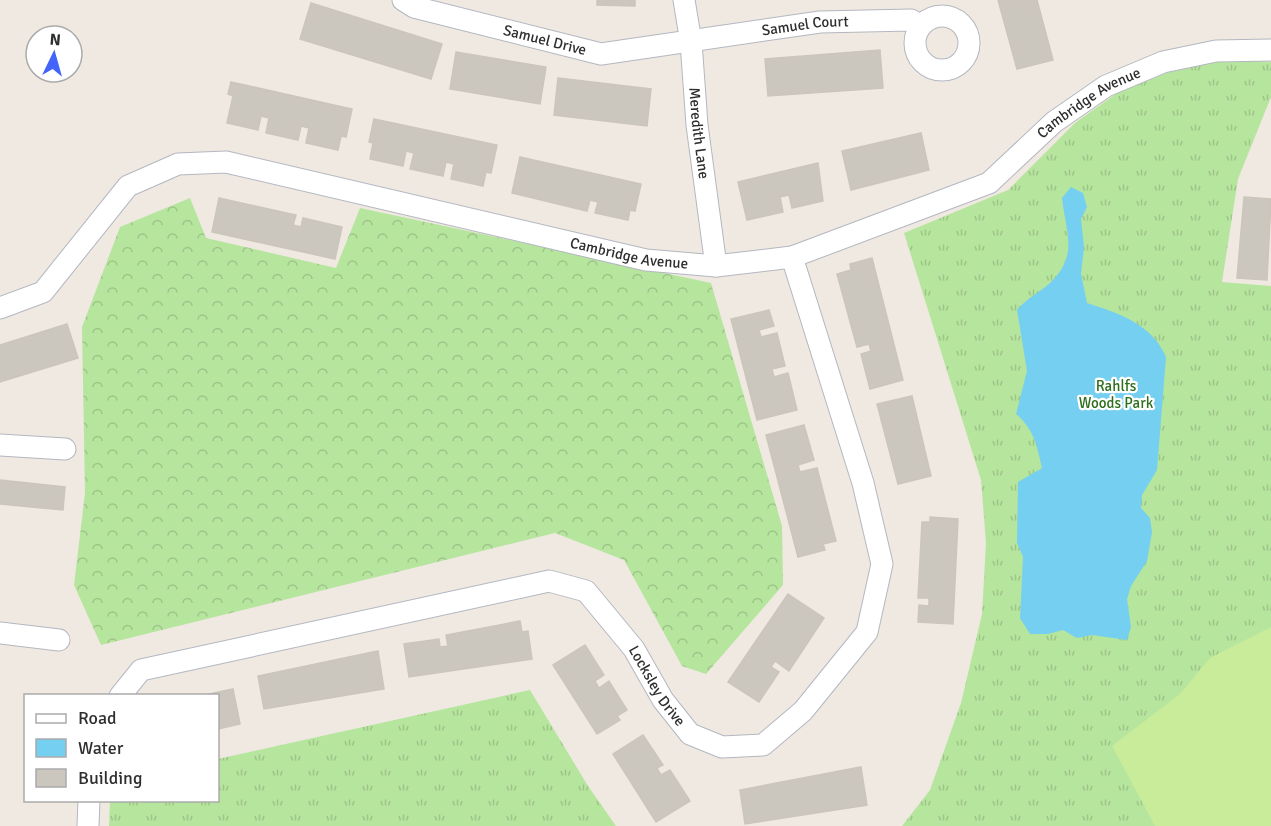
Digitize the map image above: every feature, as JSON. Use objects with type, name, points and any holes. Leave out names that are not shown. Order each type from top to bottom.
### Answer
[{"type":"street","name":"Samuel Drive","points":[[403,0],[414,7],[601,54],[691,42]]},
{"type":"street","name":"Meredith Lane","points":[[684,0],[691,42],[697,125],[716,266]]},
{"type":"street","name":"Samuel Court","points":[[691,42],[820,22],[911,20],[920,25]]},
{"type":"street","name":"Cambridge Avenue","points":[[0,308],[43,292],[128,186],[178,164],[226,162],[645,260],[716,266],[792,257],[990,183],[1054,122],[1106,86],[1163,62],[1216,51],[1271,50]]},
{"type":"street","name":"Locksley Drive","points":[[122,694],[141,670],[549,581],[586,591],[634,649],[663,700],[690,734],[722,747],[762,745],[802,711],[867,632],[882,564],[862,483],[792,257]]},
{"type":"street","points":[[0,445],[65,449]]},
{"type":"street","points":[[0,633],[59,640]]},
{"type":"street","points":[[88,826],[89,802]]},
{"type":"green space","name":"Rahlfs Woods Park","points":[[1221,60],[1271,62],[1271,97],[1238,179],[1222,282],[1271,286],[1271,826],[902,826],[930,790],[961,703],[982,614],[986,543],[981,480],[904,233],[1008,190],[1075,123],[1117,93],[1166,73]]},
{"type":"green space","points":[[190,198],[206,238],[336,268],[360,208],[711,283],[782,526],[783,585],[706,674],[682,666],[624,560],[555,533],[101,645],[74,585],[85,493],[82,327],[120,227]]},
{"type":"green space","points":[[1271,627],[1271,826],[1155,826],[1112,746],[1180,694],[1210,658]]},
{"type":"green space","points":[[530,690],[588,786],[616,826],[109,826],[110,802],[219,802],[219,759]]},
{"type":"water","points":[[1071,187],[1083,193],[1087,207],[1081,219],[1084,247],[1081,274],[1087,303],[1123,316],[1144,328],[1153,336],[1166,357],[1157,470],[1142,495],[1141,508],[1150,518],[1152,532],[1147,561],[1131,586],[1127,599],[1131,627],[1127,640],[1092,635],[1077,638],[1063,630],[1048,634],[1030,634],[1020,618],[1023,557],[1017,543],[1018,482],[1042,468],[1031,432],[1016,414],[1027,371],[1017,310],[1050,283],[1065,263],[1068,253],[1068,233],[1062,198]]},
{"type":"building","points":[[597,0],[635,0],[635,6],[597,5]]},
{"type":"building","points":[[998,0],[1037,0],[1053,60],[1017,69]]},
{"type":"building","points":[[311,3],[442,44],[431,79],[300,39]]},
{"type":"building","points":[[880,50],[883,88],[768,96],[765,59]]},
{"type":"building","points":[[456,52],[546,67],[540,104],[450,89]]},
{"type":"building","points":[[558,78],[651,89],[647,126],[554,115]]},
{"type":"building","points":[[231,82],[352,109],[346,137],[341,136],[338,150],[306,143],[309,128],[301,126],[298,140],[266,133],[269,118],[261,116],[258,130],[227,123],[233,96],[228,94]]},
{"type":"building","points":[[374,119],[497,145],[491,173],[486,172],[483,186],[451,179],[454,164],[446,162],[443,176],[410,169],[414,153],[406,151],[403,166],[370,159],[373,143],[369,142]]},
{"type":"building","points":[[921,133],[929,170],[851,190],[842,151]]},
{"type":"building","points":[[520,157],[641,184],[635,211],[630,210],[628,220],[595,213],[598,202],[590,200],[587,211],[512,193]]},
{"type":"building","points":[[818,163],[823,201],[792,208],[789,195],[780,197],[783,212],[747,220],[738,182]]},
{"type":"building","points":[[1244,197],[1271,199],[1267,280],[1237,278]]},
{"type":"building","points":[[219,198],[296,215],[293,225],[301,227],[303,218],[342,227],[335,259],[212,232]]},
{"type":"building","points":[[872,258],[903,380],[870,389],[861,354],[871,351],[869,344],[857,347],[837,274],[851,270],[850,264]]},
{"type":"building","points":[[769,310],[774,326],[759,330],[761,337],[777,333],[785,366],[772,369],[774,377],[788,373],[797,410],[757,420],[731,319]]},
{"type":"building","points":[[67,324],[78,358],[0,382],[0,345]]},
{"type":"building","points":[[912,396],[931,476],[898,484],[877,404]]},
{"type":"building","points":[[804,425],[814,460],[798,465],[800,472],[817,468],[836,541],[823,544],[825,550],[798,557],[766,435]]},
{"type":"building","points":[[0,480],[65,487],[63,510],[0,504]]},
{"type":"building","points":[[930,517],[958,519],[953,624],[918,622],[919,605],[929,606],[929,598],[918,598],[922,522],[930,522]]},
{"type":"building","points":[[788,594],[824,618],[789,671],[775,661],[771,667],[779,672],[759,702],[728,682]]},
{"type":"building","points":[[520,621],[522,632],[528,631],[532,659],[409,677],[404,644],[439,639],[440,647],[448,646],[446,635]]},
{"type":"building","points":[[585,645],[604,675],[595,681],[599,688],[609,681],[627,710],[617,716],[620,720],[597,734],[553,665]]},
{"type":"building","points":[[378,651],[384,689],[264,709],[258,676]]},
{"type":"building","points":[[233,689],[240,724],[219,729],[219,694],[209,694]]},
{"type":"building","points":[[643,735],[663,765],[657,768],[661,775],[670,770],[690,801],[656,822],[613,754]]},
{"type":"building","points":[[861,767],[867,805],[745,824],[740,790]]}]
